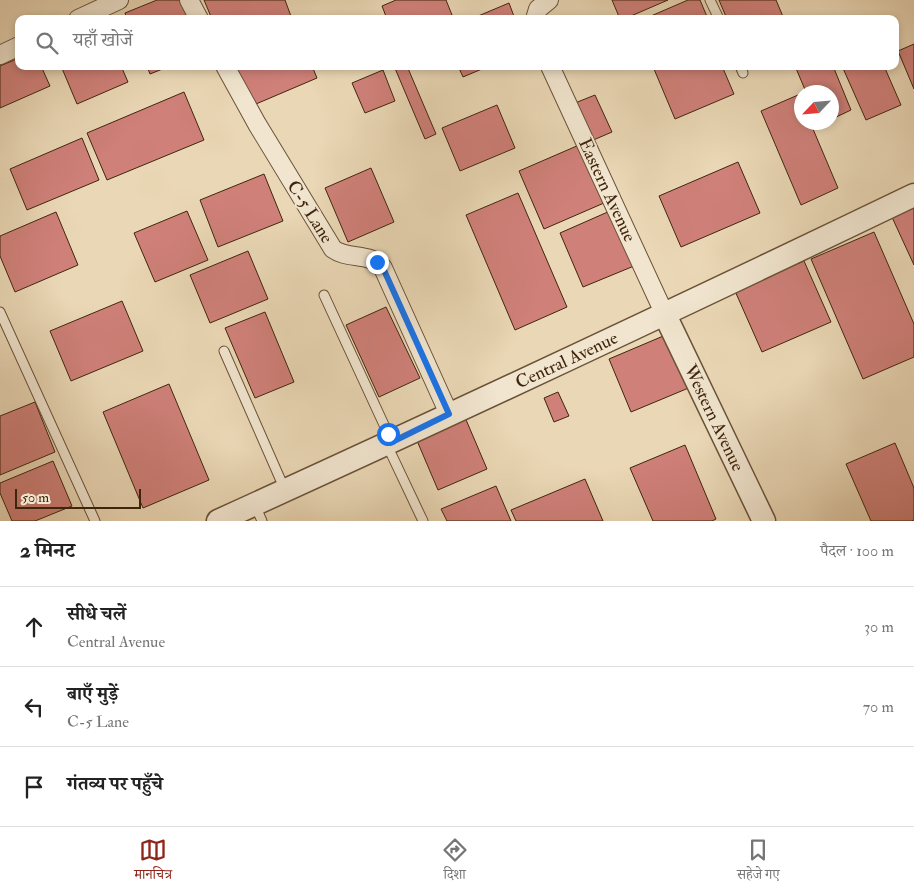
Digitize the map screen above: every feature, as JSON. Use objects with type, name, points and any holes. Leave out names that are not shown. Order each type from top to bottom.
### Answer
[{"type":"street","points":[[87,15],[119,0]]},
{"type":"street","points":[[189,0],[197,15]]},
{"type":"street","points":[[536,15],[538,9],[549,0]]},
{"type":"street","points":[[0,55],[15,48]]},
{"type":"street","name":"C-5 Lane","points":[[227,70],[262,133],[333,249],[339,253],[373,259],[383,268],[449,414]]},
{"type":"street","name":"Eastern Avenue","points":[[552,70],[665,314]]},
{"type":"street","name":"Central Avenue","points":[[218,521],[258,513],[285,491],[665,314],[914,195]]},
{"type":"street","name":"Western Avenue","points":[[665,314],[764,521]]},
{"type":"lane","points":[[710,0],[717,15]]},
{"type":"lane","points":[[324,295],[423,521]]},
{"type":"lane","points":[[0,312],[95,521]]},
{"type":"lane","points":[[224,352],[285,491]]},
{"type":"building","points":[[157,0],[181,0],[187,15],[126,15],[125,13]]},
{"type":"building","points":[[204,0],[285,0],[291,15],[210,15]]},
{"type":"building","points":[[396,0],[446,0],[452,15],[385,15],[382,6]]},
{"type":"building","points":[[612,0],[668,0],[633,15],[618,15]]},
{"type":"building","points":[[688,0],[700,0],[706,15],[653,15]]},
{"type":"building","points":[[719,0],[776,0],[782,15],[725,15]]},
{"type":"building","points":[[509,3],[514,15],[480,15]]},
{"type":"building","points":[[914,44],[914,89],[899,53],[899,51]]},
{"type":"building","points":[[15,60],[15,70],[43,70],[50,86],[0,108],[0,66]]},
{"type":"building","points":[[63,70],[123,70],[128,82],[77,104]]},
{"type":"building","points":[[148,70],[160,70],[150,74]]},
{"type":"building","points":[[234,70],[314,70],[317,78],[249,107]]},
{"type":"building","points":[[383,70],[395,101],[365,113],[352,83]]},
{"type":"building","points":[[396,70],[409,70],[436,134],[425,139]]},
{"type":"building","points":[[460,70],[480,70],[463,77]]},
{"type":"building","points":[[654,70],[724,70],[734,94],[675,119]]},
{"type":"building","points":[[797,70],[835,70],[851,110],[839,116],[839,85],[803,85]]},
{"type":"building","points":[[844,70],[886,70],[901,105],[866,120]]},
{"type":"building","points":[[184,92],[204,140],[107,180],[87,133]]},
{"type":"building","points":[[595,95],[612,132],[591,141],[575,103]]},
{"type":"building","points":[[794,97],[794,130],[813,130],[838,188],[801,205],[761,111]]},
{"type":"building","points":[[497,105],[515,148],[460,171],[442,128]]},
{"type":"building","points":[[82,138],[99,180],[27,210],[10,169]]},
{"type":"building","points":[[579,145],[604,203],[544,229],[519,171]]},
{"type":"building","points":[[738,162],[760,213],[681,247],[659,196]]},
{"type":"building","points":[[371,168],[394,222],[348,242],[325,188]]},
{"type":"building","points":[[264,174],[283,221],[218,247],[200,200]]},
{"type":"building","points":[[518,193],[567,307],[515,330],[466,215]]},
{"type":"building","points":[[914,204],[914,265],[891,215]]},
{"type":"building","points":[[187,211],[208,260],[155,282],[134,233]]},
{"type":"building","points":[[610,211],[634,266],[583,287],[560,233]]},
{"type":"building","points":[[56,212],[78,265],[15,292],[0,256],[0,236]]},
{"type":"building","points":[[874,232],[914,324],[914,357],[863,379],[811,259]]},
{"type":"building","points":[[248,251],[268,299],[210,323],[190,275]]},
{"type":"building","points":[[804,261],[831,322],[762,352],[735,291]]},
{"type":"building","points":[[122,301],[143,351],[71,381],[50,331]]},
{"type":"building","points":[[386,307],[420,378],[379,397],[346,325]]},
{"type":"building","points":[[265,312],[294,382],[255,398],[225,328]]},
{"type":"building","points":[[668,334],[691,387],[631,412],[609,359]]},
{"type":"building","points":[[169,384],[209,480],[143,508],[103,412]]},
{"type":"building","points":[[558,392],[569,416],[554,422],[544,398]]},
{"type":"building","points":[[35,402],[55,452],[0,475],[0,416]]},
{"type":"building","points":[[464,415],[487,469],[438,490],[415,436]]},
{"type":"building","points":[[895,443],[914,488],[914,520],[871,521],[846,464]]},
{"type":"building","points":[[685,445],[716,519],[712,521],[653,521],[630,468]]},
{"type":"building","points":[[53,461],[72,506],[35,521],[12,521],[0,493],[0,483]]},
{"type":"building","points":[[585,479],[603,521],[516,521],[511,510]]},
{"type":"building","points":[[496,486],[511,521],[447,521],[441,509]]},
{"type":"route","points":[[377,262],[383,268],[449,414],[392,442],[388,434]]}]
